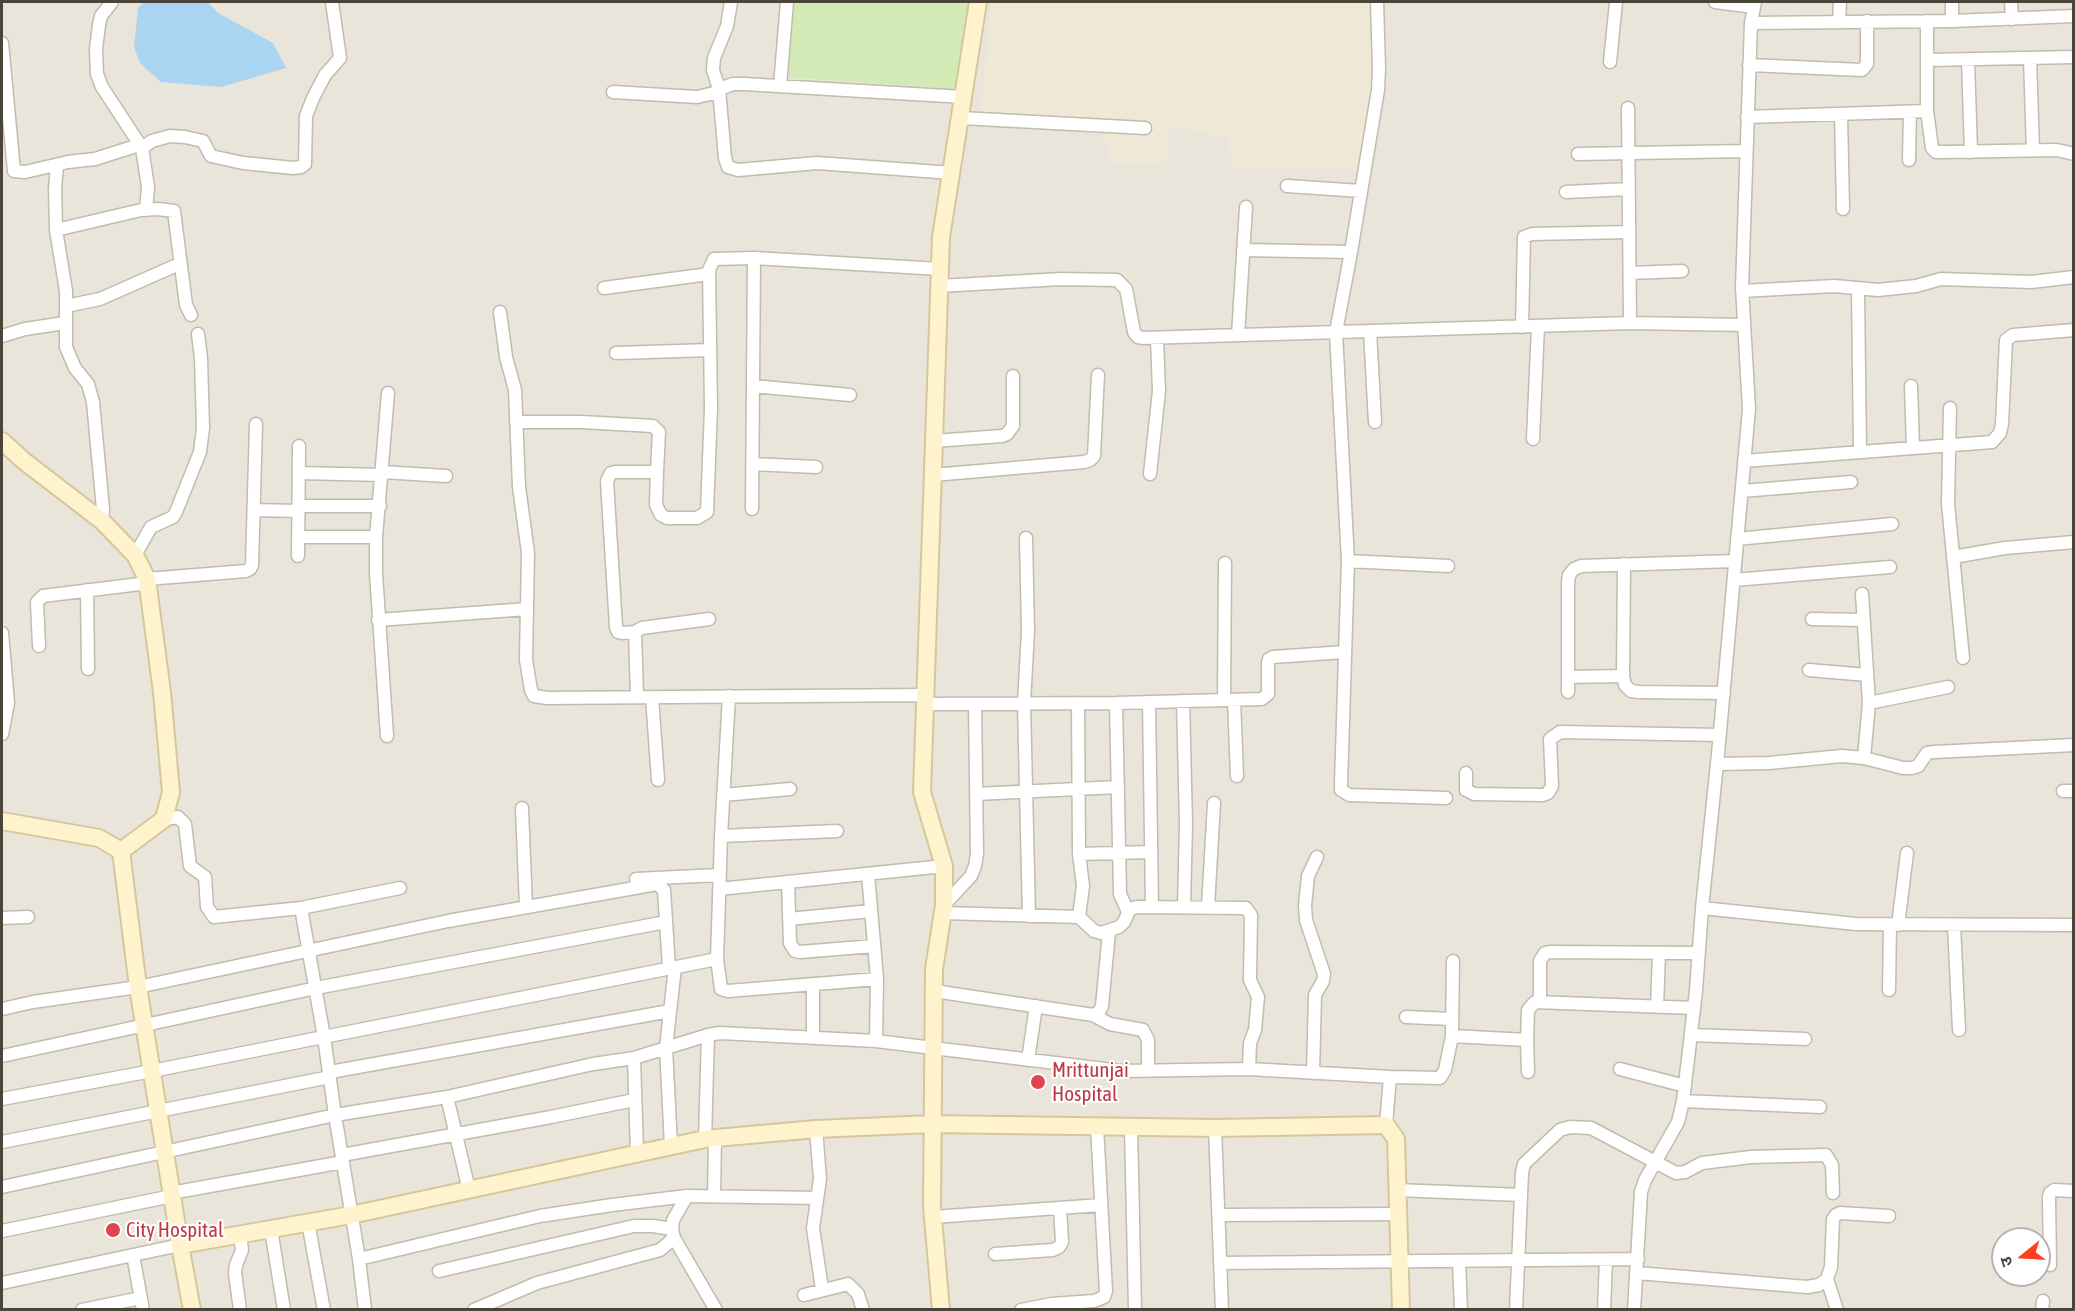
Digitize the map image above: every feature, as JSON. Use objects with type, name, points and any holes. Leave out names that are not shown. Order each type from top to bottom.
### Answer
[{"type":"street","points":[[112,2],[101,16],[99,25],[96,49],[97,74],[102,87],[142,148],[148,187],[146,210]]},
{"type":"street","points":[[142,148],[163,137],[185,137],[203,141],[211,156],[243,163],[293,168],[305,164],[306,116],[325,75],[339,58],[332,2]]},
{"type":"street","points":[[731,2],[727,26],[713,65],[719,89],[725,158],[731,169],[748,170],[817,163],[952,173]]},
{"type":"street","points":[[780,86],[787,2]]},
{"type":"street","points":[[941,1310],[933,1217],[932,1124],[934,969],[944,909],[944,866],[922,792],[941,237],[978,2]]},
{"type":"street","points":[[1377,2],[1378,90],[1336,333],[1348,561],[1341,790],[1349,795],[1446,798]]},
{"type":"street","points":[[1610,62],[1616,2]]},
{"type":"street","points":[[1634,1310],[1641,1192],[1678,1122],[1685,1086],[1724,693],[1749,409],[1742,291],[1745,151],[1751,23],[1754,4],[1715,2]]},
{"type":"street","points":[[1839,22],[1840,2]]},
{"type":"street","points":[[1952,2],[1953,21]]},
{"type":"street","points":[[2011,2],[2012,19]]},
{"type":"street","points":[[1751,23],[1953,21],[2073,16]]},
{"type":"street","points":[[1749,64],[1862,70],[1867,64],[1867,21]]},
{"type":"street","points":[[1927,21],[1927,111],[1932,148],[1936,152],[2057,150],[2073,154]]},
{"type":"street","points":[[2,42],[5,121],[14,171],[25,172],[96,159],[139,145],[142,148]]},
{"type":"street","points":[[1927,60],[2073,57]]},
{"type":"street","points":[[2030,58],[2033,150]]},
{"type":"street","points":[[1968,60],[1971,152]]},
{"type":"street","points":[[613,92],[697,97],[714,93],[733,84],[744,84],[964,97]]},
{"type":"street","points":[[1628,108],[1630,323]]},
{"type":"street","points":[[1747,117],[1927,111]]},
{"type":"street","points":[[1909,160],[1910,112]]},
{"type":"street","points":[[1841,114],[1843,209]]},
{"type":"street","points":[[961,118],[1144,129]]},
{"type":"street","points":[[1578,154],[1745,151]]},
{"type":"street","points":[[57,165],[56,230],[66,306],[66,347],[70,359],[88,384],[93,402],[103,509],[102,521]]},
{"type":"street","points":[[1287,186],[1361,190]]},
{"type":"street","points":[[1566,192],[1629,189]]},
{"type":"street","points":[[1238,335],[1246,207]]},
{"type":"street","points":[[56,230],[158,208],[174,211],[186,305],[191,315]]},
{"type":"street","points":[[1522,327],[1524,237],[1532,234],[1629,232]]},
{"type":"street","points":[[1243,250],[1351,252]]},
{"type":"street","points":[[516,422],[582,422],[652,426],[660,436],[656,505],[661,515],[667,518],[697,518],[707,512],[711,408],[709,274],[710,263],[714,260],[754,258],[940,277],[1117,280],[1126,289],[1134,332],[1138,337],[1144,338],[1630,323],[1744,325]]},
{"type":"street","points":[[752,509],[754,258]]},
{"type":"street","points":[[66,306],[100,298],[177,265]]},
{"type":"street","points":[[1630,273],[1682,271]]},
{"type":"street","points":[[604,288],[709,274]]},
{"type":"street","points":[[1742,291],[1826,286],[1858,289],[1916,286],[1941,279],[2031,282],[2073,277]]},
{"type":"street","points":[[1858,289],[1860,452]]},
{"type":"street","points":[[500,312],[507,365],[514,383],[519,487],[528,553],[526,660],[534,696],[729,696],[925,700],[975,704],[1229,700],[1266,697],[1268,694],[1268,663],[1273,657],[1345,652]]},
{"type":"street","points":[[2,336],[25,329],[65,323]]},
{"type":"street","points":[[1533,439],[1538,326]]},
{"type":"street","points":[[1744,461],[1992,442],[2001,433],[2005,346],[2008,337],[2073,330]]},
{"type":"street","points":[[1370,331],[1375,422]]},
{"type":"street","points":[[135,555],[151,526],[173,517],[200,452],[203,428],[198,334]]},
{"type":"street","points":[[1150,474],[1159,391],[1157,338]]},
{"type":"street","points":[[616,352],[710,350]]},
{"type":"street","points":[[933,475],[1090,460],[1094,456],[1098,375]]},
{"type":"street","points":[[934,441],[1007,434],[1013,426],[1012,376]]},
{"type":"street","points":[[753,386],[850,395]]},
{"type":"street","points":[[1911,386],[1913,448]]},
{"type":"street","points":[[387,736],[378,620],[376,537],[388,393]]},
{"type":"street","points":[[1950,408],[1948,504],[1963,658]]},
{"type":"street","points":[[39,646],[37,602],[43,596],[250,569],[252,565],[256,424]]},
{"type":"street","points":[[2,441],[24,461],[102,521],[135,555],[147,581],[162,692],[171,792],[164,819]]},
{"type":"street","points":[[298,556],[299,446]]},
{"type":"street","points":[[752,464],[816,468]]},
{"type":"street","points":[[657,472],[615,472],[608,476],[616,627],[618,632],[634,632],[642,628],[709,619]]},
{"type":"street","points":[[299,473],[446,476]]},
{"type":"street","points":[[1742,491],[1851,482]]},
{"type":"street","points":[[254,510],[380,506]]},
{"type":"street","points":[[1737,539],[1892,524]]},
{"type":"street","points":[[298,537],[376,537]]},
{"type":"street","points":[[1026,538],[1028,631],[1024,704],[1029,916]]},
{"type":"street","points":[[1953,557],[2005,548],[2073,542]]},
{"type":"street","points":[[1348,561],[1448,566]]},
{"type":"street","points":[[1568,692],[1569,575],[1574,569],[1581,566],[1736,561]]},
{"type":"street","points":[[1225,563],[1229,700],[1237,776]]},
{"type":"street","points":[[1624,564],[1623,676],[1625,684],[1631,691],[1724,693]]},
{"type":"street","points":[[1734,580],[1890,567]]},
{"type":"street","points":[[87,591],[88,669]]},
{"type":"street","points":[[1862,594],[1869,703],[1864,758]]},
{"type":"street","points":[[378,620],[527,609]]},
{"type":"street","points":[[1812,619],[1863,620]]},
{"type":"street","points":[[634,632],[638,697]]},
{"type":"street","points":[[2,633],[4,709],[2,734]]},
{"type":"street","points":[[1809,670],[1867,675]]},
{"type":"street","points":[[1568,677],[1623,676]]},
{"type":"street","points":[[1869,703],[1948,687]]},
{"type":"street","points":[[729,696],[719,875],[717,959],[720,986],[723,991],[877,979]]},
{"type":"street","points":[[652,697],[658,780]]},
{"type":"street","points":[[1183,701],[1186,824],[1184,907]]},
{"type":"street","points":[[1149,702],[1152,907]]},
{"type":"street","points":[[1077,703],[1079,854],[1083,898],[1079,917]]},
{"type":"street","points":[[1116,703],[1120,894],[1128,912]]},
{"type":"street","points":[[944,909],[971,876],[977,854],[975,704]]},
{"type":"street","points":[[1466,773],[1466,790],[1474,794],[1543,795],[1548,793],[1552,786],[1550,739],[1560,732],[1720,735]]},
{"type":"street","points":[[1717,764],[1776,763],[1829,756],[1864,758],[1903,768],[1912,768],[1918,766],[1927,753],[2073,745]]},
{"type":"street","points":[[976,794],[1118,786]]},
{"type":"street","points":[[723,795],[790,789]]},
{"type":"street","points":[[1208,907],[1214,803]]},
{"type":"street","points":[[522,808],[526,907]]},
{"type":"street","points":[[121,851],[164,819],[178,817],[185,824],[190,866],[206,877],[207,908],[214,917],[301,908],[400,888]]},
{"type":"street","points":[[2,821],[99,838],[121,851]]},
{"type":"street","points":[[721,836],[837,831]]},
{"type":"street","points":[[121,851],[138,987],[192,1310]]},
{"type":"street","points":[[1079,854],[1151,852]]},
{"type":"street","points":[[1889,990],[1894,925],[1906,853]]},
{"type":"street","points":[[1313,1073],[1315,995],[1323,981],[1323,974],[1306,920],[1305,905],[1308,876],[1317,857]]},
{"type":"street","points":[[719,888],[944,866]]},
{"type":"street","points":[[868,874],[877,979],[876,1041]]},
{"type":"street","points":[[2,1009],[33,1002],[138,987],[526,907],[661,882],[719,875]]},
{"type":"street","points":[[636,879],[661,882]]},
{"type":"street","points":[[661,882],[664,890],[672,968],[666,1048],[671,1146]]},
{"type":"street","points":[[788,882],[790,943],[795,951],[874,946]]},
{"type":"street","points":[[944,909],[1029,916],[1079,917],[1094,931],[1109,932],[1124,922],[1130,909],[1137,907],[1241,906],[1246,908],[1251,915],[1250,980],[1258,997],[1256,1030],[1250,1043],[1249,1069]]},
{"type":"street","points":[[301,908],[310,950],[330,1074],[334,1115],[359,1259],[364,1310]]},
{"type":"street","points":[[1702,908],[1856,924],[2073,925]]},
{"type":"street","points":[[789,919],[871,911]]},
{"type":"street","points":[[2,918],[28,917]]},
{"type":"street","points":[[2,1056],[316,988],[666,922]]},
{"type":"street","points":[[1954,925],[1959,1030]]},
{"type":"street","points":[[1093,1015],[1099,1012],[1102,1006],[1109,932]]},
{"type":"street","points":[[1540,1002],[1540,961],[1545,953],[1699,953]]},
{"type":"street","points":[[1657,1007],[1659,953]]},
{"type":"street","points":[[2,1099],[717,959]]},
{"type":"street","points":[[2,1187],[334,1115],[447,1097],[593,1064],[634,1058],[708,1035],[735,1033],[876,1041],[1121,1071],[1249,1069],[1440,1078],[1445,1070],[1452,1036],[1453,961]]},
{"type":"street","points":[[813,984],[813,1038]]},
{"type":"street","points":[[934,991],[1093,1015],[1110,1024],[1143,1030],[1148,1040],[1148,1070]]},
{"type":"street","points":[[1528,1072],[1528,1010],[1535,1002],[1694,1008]]},
{"type":"street","points":[[1028,1060],[1036,1006]]},
{"type":"street","points":[[2,1142],[330,1074],[670,1011]]},
{"type":"street","points":[[1406,1017],[1452,1018]]},
{"type":"street","points":[[708,1035],[710,1138],[714,1196]]},
{"type":"street","points":[[1691,1035],[1805,1039]]},
{"type":"street","points":[[1452,1036],[1527,1040]]},
{"type":"street","points":[[634,1058],[637,1154]]},
{"type":"street","points":[[1620,1069],[1685,1086]]},
{"type":"street","points":[[1390,1077],[1386,1125],[1396,1139],[1401,1310]]},
{"type":"street","points":[[447,1097],[469,1190]]},
{"type":"street","points":[[2,1231],[342,1158],[634,1100]]},
{"type":"street","points":[[1683,1101],[1820,1107]]},
{"type":"street","points":[[2,1283],[180,1245],[351,1215],[710,1138],[932,1124],[1215,1128],[1386,1125]]},
{"type":"street","points":[[1021,1310],[1052,1304],[1100,1300],[1104,1296],[1106,1291],[1097,1126]]},
{"type":"street","points":[[1131,1127],[1135,1310]]},
{"type":"street","points":[[1516,1310],[1524,1164],[1560,1130],[1570,1127],[1590,1128],[1676,1173],[1702,1163],[1767,1155],[1826,1155],[1832,1165],[1833,1193]]},
{"type":"street","points":[[1215,1128],[1222,1310]]},
{"type":"street","points":[[816,1130],[820,1179],[813,1228],[822,1289]]},
{"type":"street","points":[[2050,1227],[2050,1193],[2059,1190],[2073,1191]]},
{"type":"street","points":[[1397,1191],[1521,1196]]},
{"type":"street","points":[[359,1259],[540,1216],[612,1205],[687,1196],[817,1198]]},
{"type":"street","points":[[687,1196],[673,1220],[673,1233],[716,1310]]},
{"type":"street","points":[[933,1217],[1101,1205]]},
{"type":"street","points":[[995,1254],[1053,1250],[1059,1247],[1062,1242],[1060,1208]]},
{"type":"street","points":[[1637,1273],[1807,1287],[1819,1285],[1827,1279],[1831,1268],[1833,1219],[1836,1215],[1840,1213],[1889,1216]]},
{"type":"street","points":[[1218,1215],[1398,1214]]},
{"type":"street","points":[[309,1222],[324,1310]]},
{"type":"street","points":[[439,1271],[633,1226],[653,1226],[673,1233]]},
{"type":"street","points":[[271,1229],[284,1310]]},
{"type":"street","points":[[474,1310],[537,1283],[660,1250],[673,1233]]},
{"type":"street","points":[[240,1234],[242,1250],[235,1273],[240,1310]]},
{"type":"street","points":[[82,1310],[142,1304],[133,1255]]},
{"type":"street","points":[[1220,1263],[1518,1262],[1638,1259]]},
{"type":"street","points":[[1604,1310],[1606,1260]]},
{"type":"street","points":[[1459,1262],[1461,1310]]},
{"type":"street","points":[[1827,1279],[1837,1310]]},
{"type":"street","points":[[804,1294],[848,1284],[858,1294],[863,1310]]},
{"type":"shaded area","points":[[2,2],[2073,2],[2073,1309],[2,1310]]},
{"type":"shaded area","points":[[992,2],[1370,2],[1375,75],[1359,169],[1233,168],[1229,139],[1170,125],[1167,162],[1112,164],[1103,134],[979,126]]},
{"type":"green space","points":[[791,2],[970,2],[958,89],[785,77]]},
{"type":"water","points":[[144,2],[208,2],[218,13],[273,43],[286,68],[221,87],[161,82],[140,63],[134,47],[138,8]]},
{"type":"place","name":"Mrittunjai Hospital","points":[[1038,1082]]},
{"type":"place","name":"City Hospital","points":[[113,1230]]}]
